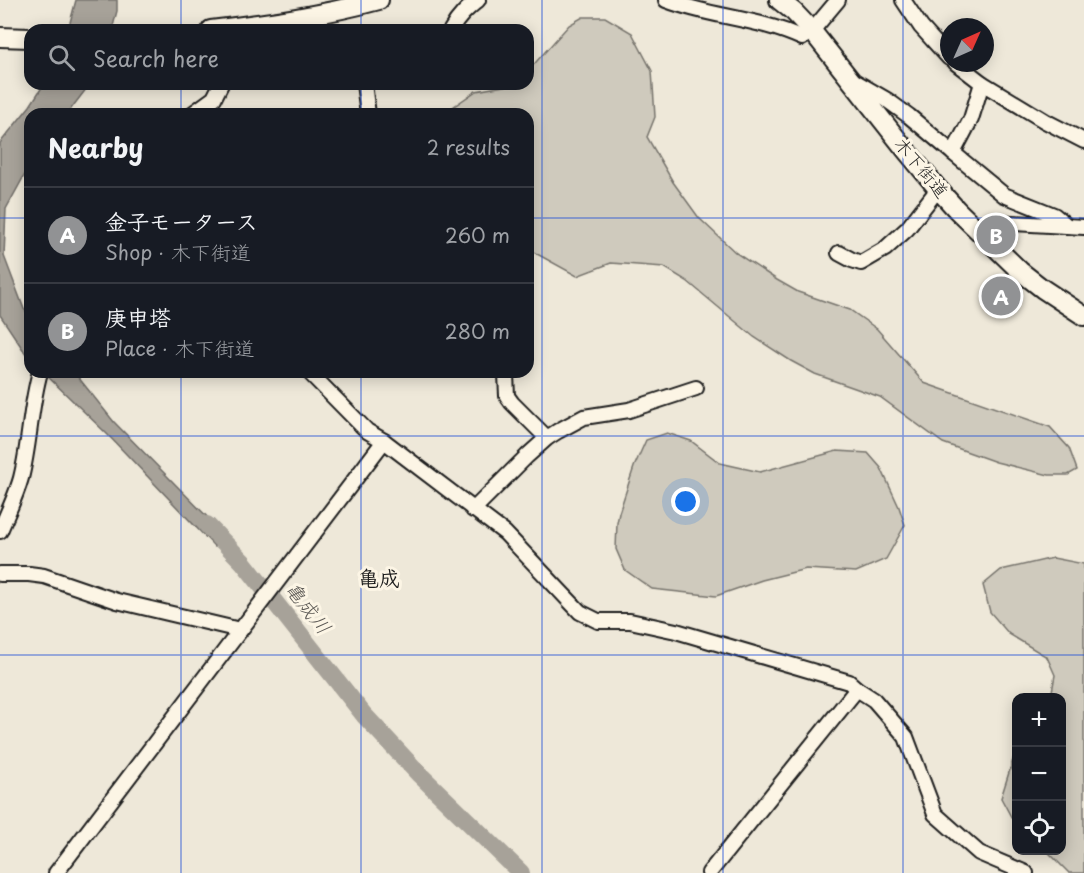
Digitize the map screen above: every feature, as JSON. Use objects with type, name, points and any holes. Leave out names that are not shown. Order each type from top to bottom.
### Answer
[{"type":"main road","points":[[259,24],[315,15],[379,0]]},
{"type":"main road","name":"木下街道","points":[[779,0],[812,31],[938,189],[974,227],[1020,272],[1084,316]]},
{"type":"main road","points":[[0,37],[24,38]]},
{"type":"street","points":[[454,24],[465,9],[478,0]]},
{"type":"street","points":[[666,0],[690,9],[786,31],[802,38],[812,31],[838,0]]},
{"type":"street","points":[[903,0],[921,27],[940,47]]},
{"type":"street","points":[[968,72],[1044,121],[1084,141]]},
{"type":"street","points":[[848,77],[909,116],[1004,195],[1054,214],[1065,225]]},
{"type":"street","points":[[953,153],[971,119],[982,83]]},
{"type":"street","points":[[205,108],[218,90]]},
{"type":"street","points":[[365,90],[367,108]]},
{"type":"street","points":[[839,253],[861,263],[885,249],[907,229],[938,189]]},
{"type":"street","points":[[974,227],[994,222],[1084,227]]},
{"type":"street","points":[[1,528],[20,480],[38,378]]},
{"type":"street","points":[[315,378],[368,431],[505,533],[580,612],[598,621],[630,621],[676,631],[849,682],[874,700],[906,737],[935,814],[979,853],[1026,873]]},
{"type":"street","points":[[506,378],[507,396],[547,438]]},
{"type":"street","points":[[473,510],[547,438],[584,417],[628,410],[696,388]]},
{"type":"street","points":[[56,873],[384,441]]},
{"type":"street","points":[[0,574],[44,576],[117,601],[240,630]]},
{"type":"street","points":[[710,873],[857,689]]},
{"type":"shaded area","points":[[76,0],[117,0],[114,24],[70,24]]},
{"type":"shaded area","points":[[583,17],[605,17],[632,33],[652,71],[655,117],[647,137],[673,182],[699,218],[736,253],[798,292],[850,310],[877,329],[924,383],[1050,427],[1069,448],[1077,470],[1068,475],[1049,475],[996,462],[943,443],[880,397],[815,374],[791,361],[754,337],[687,281],[664,267],[611,263],[577,276],[534,252],[534,108],[451,108],[476,91],[534,90],[534,64],[569,25]]},
{"type":"shaded area","points":[[40,90],[85,90],[72,108],[28,108]]},
{"type":"shaded area","points":[[24,113],[24,176],[6,209],[4,256],[24,309],[24,351],[0,315],[0,143]]},
{"type":"shaded area","points":[[49,378],[79,378],[114,422],[229,539],[215,547],[107,434]]},
{"type":"shaded area","points":[[667,433],[691,441],[720,463],[760,472],[837,451],[868,453],[881,468],[905,525],[886,559],[856,572],[806,569],[762,580],[716,596],[652,589],[625,570],[616,549],[617,523],[634,467],[646,440]]},
{"type":"shaded area","points":[[1053,558],[1084,564],[1084,873],[1069,873],[1051,855],[1066,855],[1066,693],[1052,693],[1055,675],[1047,657],[1009,634],[990,612],[983,585],[1001,570]]},
{"type":"shaded area","points":[[1012,763],[1012,819],[1001,798]]},
{"type":"waterway","name":"亀成川","points":[[207,525],[243,562],[364,715],[419,774],[521,873]]},
{"type":"place","name":"庚申塔","points":[[996,235]]},
{"type":"place","name":"金子モータース","points":[[1001,296]]},
{"type":"district","name":"亀成","points":[[379,579]]}]
